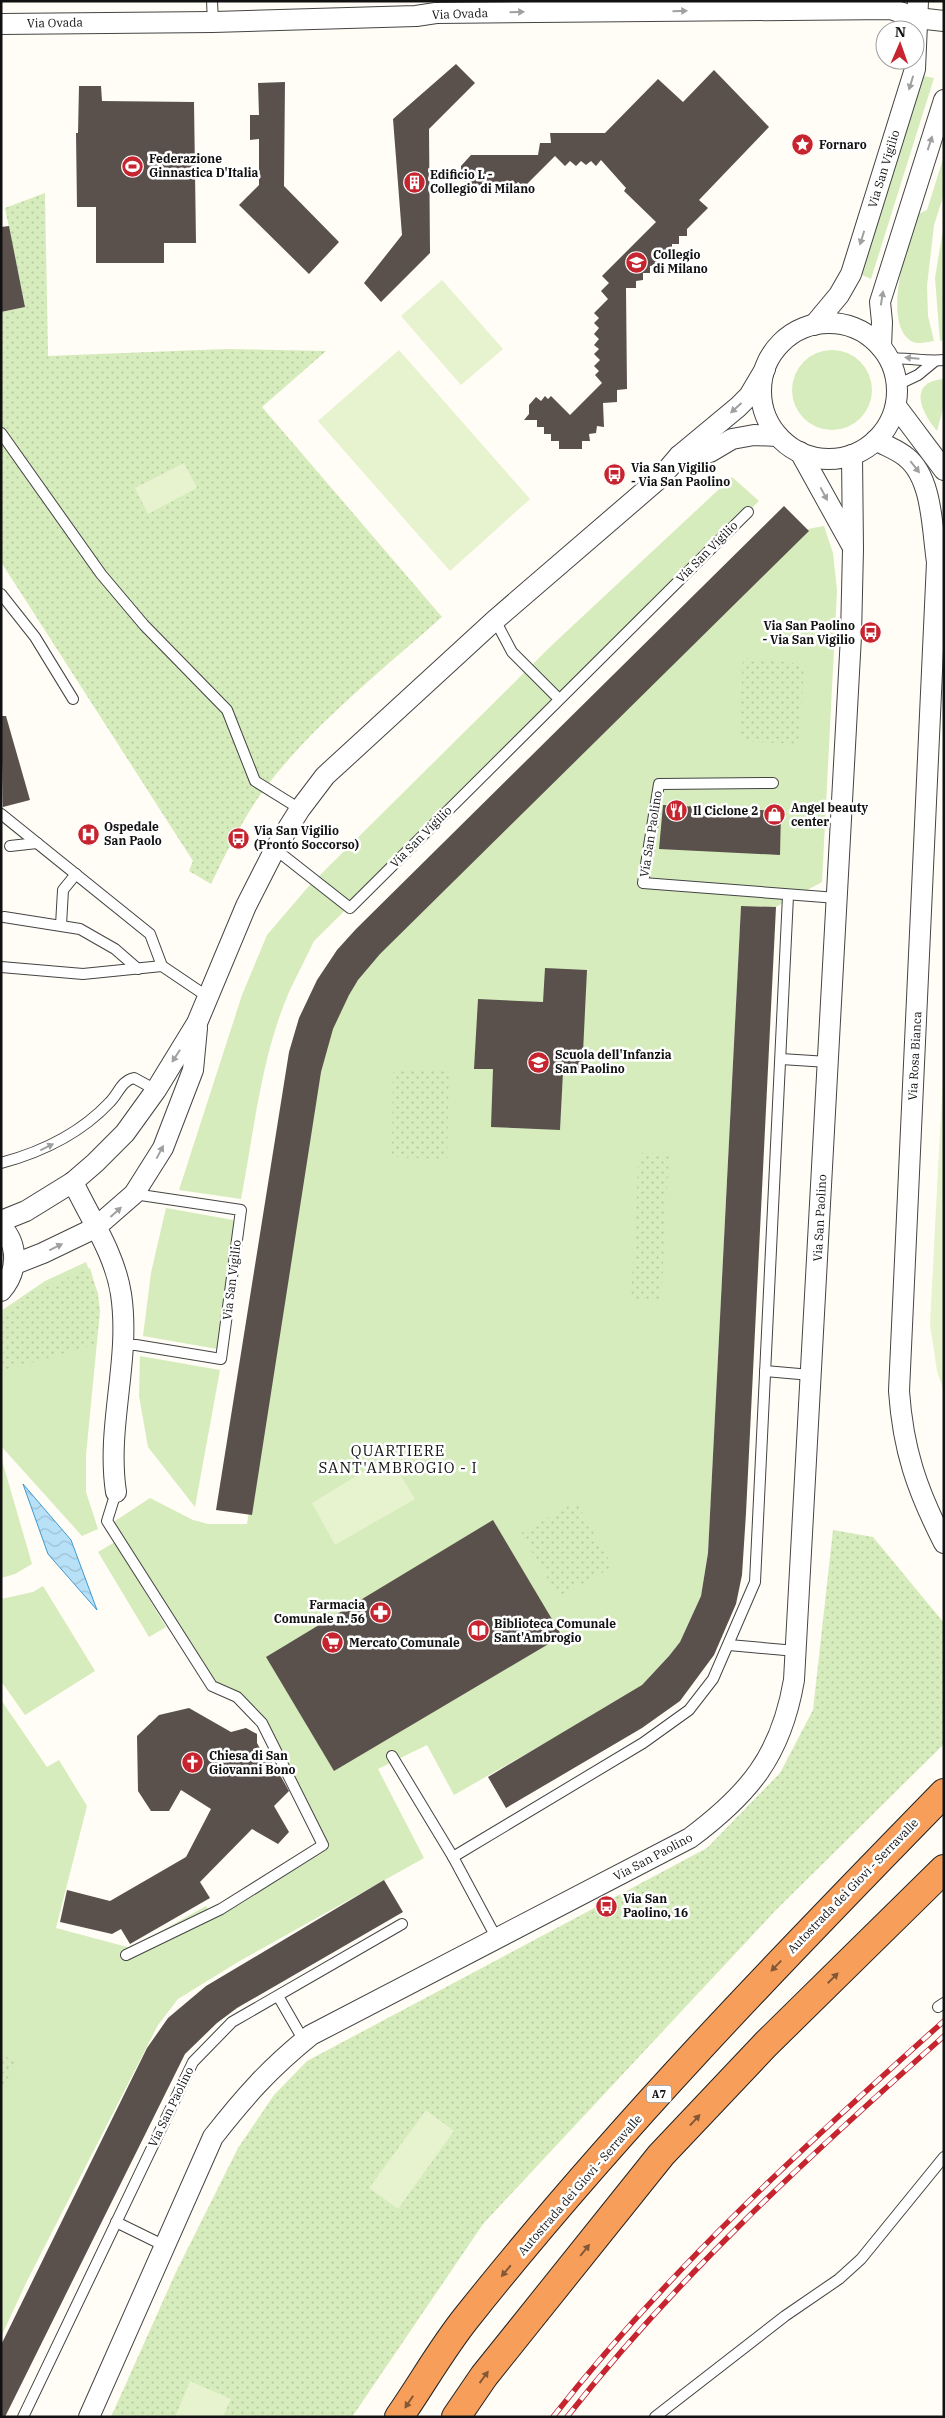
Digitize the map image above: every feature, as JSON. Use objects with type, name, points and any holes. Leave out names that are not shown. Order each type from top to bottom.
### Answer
[{"type":"highway","name":"Autostrada dei Giovi - Serravalle","points":[[399,2417],[466,2318],[592,2168],[752,1990],[944,1793]]},
{"type":"highway","points":[[456,2417],[484,2376],[661,2155],[766,2044],[944,1869]]},
{"type":"street","name":"Via Ovada","points":[[1,24],[213,22],[416,9],[436,13],[918,9]]},
{"type":"street","points":[[918,9],[944,21]]},
{"type":"street","points":[[918,9],[944,33]]},
{"type":"street","name":"Via San Vigilio","points":[[814,325],[839,295],[851,274],[915,69],[918,9]]},
{"type":"street","name":"Via San Vigilio","points":[[764,369],[761,386],[762,403],[767,419],[778,436],[800,452],[811,457],[828,459],[852,455],[876,440],[890,422],[896,406],[897,385],[885,353],[880,302],[944,100]]},
{"type":"street","name":"Via San Vigilio","points":[[1,1221],[26,1211],[73,1182],[125,1133],[156,1090],[197,1023],[246,906],[275,849],[300,809],[326,776],[347,754],[495,620],[661,477],[679,456],[738,407],[749,396],[772,355],[782,342],[796,332],[814,325],[828,323],[853,328],[868,335],[885,353]]},
{"type":"street","points":[[896,406],[944,470]]},
{"type":"street","points":[[679,456],[710,452],[732,439],[754,435],[778,436]]},
{"type":"street","name":"Via Rosa Bianca","points":[[876,440],[905,456],[921,474],[927,489],[937,562]]},
{"type":"street","name":"Via San Paolino","points":[[800,452],[853,549]]},
{"type":"street","name":"Via San Paolino","points":[[89,2417],[213,2137],[244,2097],[282,2058],[304,2041],[388,1994],[690,1838],[724,1812],[751,1784],[781,1732],[792,1697],[796,1651],[851,636],[853,549],[852,455]]},
{"type":"street","name":"Via Rosa Bianca","points":[[944,531],[937,562],[898,1390],[901,1426],[911,1469],[924,1503],[944,1543]]},
{"type":"street","name":"Via San Vigilio","points":[[15,1264],[96,1228],[134,1194],[163,1148],[193,1070],[197,1023]]},
{"type":"street","points":[[73,1182],[105,1246],[120,1286],[122,1345],[112,1466],[116,1492]]},
{"type":"street","points":[[1,1226],[12,1243],[15,1264],[10,1280],[1,1291]]},
{"type":"lane","points":[[212,1],[213,22]]},
{"type":"lane","points":[[885,353],[940,360]]},
{"type":"lane","points":[[897,385],[918,375],[940,360]]},
{"type":"lane","points":[[1,433],[101,574],[144,625],[227,710],[255,781],[300,809]]},
{"type":"lane","name":"Via San Vigilio","points":[[275,849],[350,908],[748,512]]},
{"type":"lane","points":[[1,594],[35,637],[72,699]]},
{"type":"lane","points":[[495,620],[512,652],[559,699]]},
{"type":"lane","name":"Via San Paolino","points":[[773,783],[659,784],[643,883],[788,896],[837,898]]},
{"type":"lane","points":[[1,814],[150,934],[162,966],[208,998]]},
{"type":"lane","points":[[10,846],[37,843]]},
{"type":"lane","points":[[61,925],[63,890],[76,874]]},
{"type":"lane","points":[[453,1857],[643,1743],[689,1710],[713,1679],[755,1582],[788,896]]},
{"type":"lane","points":[[4,916],[80,929],[115,949],[138,969]]},
{"type":"lane","points":[[1,966],[83,974],[162,966]]},
{"type":"lane","points":[[781,1059],[828,1062]]},
{"type":"lane","points":[[1,1163],[33,1154],[62,1140],[110,1102],[126,1080],[134,1078],[156,1090]]},
{"type":"lane","name":"Via San Vigilio","points":[[122,1345],[136,1345],[221,1359],[241,1210],[134,1194]]},
{"type":"lane","points":[[765,1371],[811,1375]]},
{"type":"lane","points":[[116,1492],[107,1521],[212,1686],[237,1697],[262,1723],[323,1845],[221,1909],[126,1955]]},
{"type":"lane","points":[[729,1645],[796,1651]]},
{"type":"lane","points":[[392,1756],[453,1857],[497,1939]]},
{"type":"lane","name":"Via San Paolino","points":[[23,2417],[193,2062],[232,2022],[402,1924]]},
{"type":"lane","points":[[278,1996],[304,2041]]},
{"type":"lane","points":[[655,2417],[777,2322],[839,2279],[860,2259],[944,2157]]},
{"type":"lane","points":[[116,2222],[165,2246]]},
{"type":"green space","points":[[923,76],[934,78],[871,279],[860,274]]},
{"type":"green space","points":[[944,156],[944,194],[934,225],[927,286],[928,316],[934,341],[916,343],[911,341],[902,331],[898,317],[899,281],[916,215],[927,210]]},
{"type":"green space","points":[[45,193],[48,356],[226,349],[326,351],[262,407],[442,617],[349,698],[284,764],[250,811],[229,847],[211,884],[189,871],[193,861],[1,562],[1,312],[25,307],[5,208]]},
{"type":"green space","points":[[944,224],[944,340],[940,341],[935,278]]},
{"type":"green space","points":[[442,280],[503,349],[461,385],[401,316]]},
{"type":"green space","points":[[399,350],[530,499],[450,571],[318,421]]},
{"type":"green space","points":[[832,350],[847,353],[860,362],[869,375],[872,390],[869,405],[860,418],[847,427],[832,430],[817,427],[804,418],[795,405],[792,390],[795,375],[804,362],[817,353]]},
{"type":"green space","points":[[944,379],[944,405],[937,431],[922,407],[921,392],[932,381]]},
{"type":"green space","points":[[184,463],[197,488],[148,514],[135,488]]},
{"type":"green space","points":[[732,477],[759,501],[314,941],[279,1017],[259,1094],[241,1199],[179,1190],[242,995],[267,935],[308,887],[551,646]]},
{"type":"green space","points":[[824,526],[833,553],[837,591],[822,882],[776,907],[741,906],[708,1553],[701,1596],[680,1642],[642,1685],[617,1702],[454,1795],[427,1745],[378,1769],[424,1858],[238,1962],[178,1999],[158,2025],[27,2281],[1,2337],[1,1700],[47,1767],[59,1760],[87,1806],[56,1928],[131,1948],[206,1906],[211,1914],[323,1845],[262,1723],[237,1697],[212,1686],[109,1525],[150,1498],[193,1520],[208,1524],[247,1524],[318,1071],[330,1029],[347,994],[379,953],[808,529]]},
{"type":"green space","points":[[743,658],[804,664],[799,744],[739,741]]},
{"type":"green space","points":[[944,1056],[944,1392],[937,1371],[930,1324]]},
{"type":"green space","points":[[393,1069],[449,1069],[447,1159],[392,1157]]},
{"type":"green space","points":[[639,1153],[669,1154],[661,1302],[631,1300]]},
{"type":"green space","points":[[166,1208],[239,1221],[223,1350],[143,1336],[151,1273]]},
{"type":"green space","points":[[86,1262],[98,1293],[100,1311],[86,1455],[86,1492],[98,1529],[82,1536],[1,1446],[1,1311],[45,1281]]},
{"type":"green space","points":[[90,1268],[99,1306],[99,1323],[95,1345],[1,1371],[1,1317],[28,1294]]},
{"type":"green space","points":[[140,1356],[220,1370],[195,1507],[148,1447],[139,1396]]},
{"type":"green space","points":[[389,1456],[415,1499],[335,1545],[312,1503]]},
{"type":"green space","points":[[1,1457],[32,1564],[15,1574],[1,1578]]},
{"type":"green space","points":[[576,1502],[613,1567],[558,1597],[521,1533]]},
{"type":"green space","points":[[833,1530],[873,1537],[944,1623],[944,1744],[775,1911],[483,2224],[352,2417],[111,2417],[176,2272],[238,2148],[274,2095],[307,2061],[707,1848],[780,1773],[813,1710]]},
{"type":"green space","points":[[115,1542],[166,1627],[149,1637],[98,1552]]},
{"type":"green space","points":[[43,1586],[95,1671],[25,1715],[1,1681],[1,1599],[33,1592]]},
{"type":"green space","points":[[1,2053],[17,2064],[1,2088]]},
{"type":"green space","points":[[426,2110],[454,2131],[398,2209],[369,2188]]},
{"type":"green space","points":[[190,2381],[231,2399],[223,2417],[175,2417]]},
{"type":"water","points":[[23,1484],[71,1540],[97,1610],[48,1554]]},
{"type":"building","name":"Edificio L - Collegio di Milano","points":[[456,64],[475,83],[429,129],[430,253],[381,302],[364,283],[402,235],[393,119]]},
{"type":"building","name":"Collegio di Milano","points":[[714,70],[769,127],[699,200],[708,208],[687,229],[687,236],[679,236],[679,244],[672,244],[672,251],[665,251],[665,259],[657,258],[657,265],[650,266],[650,273],[643,273],[643,280],[636,281],[636,288],[626,288],[627,389],[617,390],[617,402],[603,403],[604,427],[597,426],[596,433],[589,434],[590,441],[582,441],[582,449],[559,449],[559,441],[551,441],[551,434],[544,434],[544,427],[537,427],[537,420],[524,420],[529,414],[529,405],[536,397],[541,401],[545,396],[548,399],[551,396],[570,415],[602,383],[595,375],[599,371],[594,366],[600,360],[594,354],[599,349],[594,345],[599,339],[594,334],[599,328],[594,323],[599,318],[594,313],[608,299],[601,291],[609,283],[602,276],[656,222],[624,191],[626,188],[601,160],[596,166],[591,161],[586,165],[581,161],[576,166],[570,161],[565,166],[555,156],[524,187],[518,182],[513,188],[508,182],[503,187],[498,182],[492,187],[487,183],[482,188],[477,183],[472,188],[461,177],[461,166],[471,155],[538,155],[540,143],[551,143],[550,133],[605,133],[658,79],[683,102]]},
{"type":"building","points":[[285,82],[284,186],[339,242],[309,274],[239,205],[259,185],[259,139],[250,140],[250,115],[259,115],[258,83]]},
{"type":"building","points":[[79,86],[101,86],[102,101],[194,102],[196,243],[164,243],[164,263],[96,263],[96,207],[77,207],[76,133],[78,133]]},
{"type":"building","points":[[9,226],[25,307],[1,312],[1,227]]},
{"type":"building","points":[[784,506],[809,531],[380,954],[358,980],[349,995],[333,1029],[321,1072],[252,1515],[216,1510],[289,1052],[299,1018],[317,980],[337,950],[356,929]]},
{"type":"building","points":[[1,716],[6,716],[30,800],[3,807]]},
{"type":"building","points":[[663,805],[781,811],[780,855],[659,849]]},
{"type":"building","points":[[741,906],[776,907],[746,1513],[742,1575],[736,1604],[714,1655],[680,1701],[642,1728],[506,1808],[488,1777],[642,1685],[680,1642],[701,1596],[708,1553]]},
{"type":"building","points":[[545,968],[587,970],[582,1073],[563,1072],[560,1130],[491,1127],[493,1069],[474,1069],[478,999],[543,1002]]},
{"type":"building","points":[[493,1520],[562,1636],[334,1771],[266,1657]]},
{"type":"building","points":[[189,1708],[231,1732],[246,1728],[257,1734],[257,1743],[263,1754],[272,1759],[272,1770],[280,1775],[289,1791],[274,1806],[289,1832],[278,1844],[252,1829],[200,1882],[210,1898],[130,1944],[121,1929],[112,1934],[60,1922],[67,1890],[110,1901],[186,1857],[211,1809],[181,1790],[169,1811],[151,1811],[138,1791],[137,1736],[159,1715]]},
{"type":"building","points":[[384,1880],[403,1912],[237,2008],[217,2023],[185,2054],[5,2417],[1,2417],[1,2345],[147,2048],[168,2018],[206,1986]]},
{"type":"railway","points":[[553,2417],[643,2311],[740,2210],[840,2115],[944,2021]]},
{"type":"railway","points":[[567,2417],[654,2315],[747,2218],[844,2126],[944,2036]]},
{"type":"place","name":"Fornaro","points":[[803,145]]},
{"type":"place","name":"Federazione Ginnastica D'Italia","points":[[133,166]]},
{"type":"place","name":"Edificio L - Collegio di Milano","points":[[414,182]]},
{"type":"place","name":"Collegio di Milano","points":[[637,262]]},
{"type":"place","name":"Via San Vigilio - Via San Paolino","points":[[615,475]]},
{"type":"place","name":"Via San Paolino - Via San Vigilio","points":[[871,633]]},
{"type":"place","name":"Il Ciclone 2","points":[[677,811]]},
{"type":"place","name":"Angel beauty center","points":[[775,815]]},
{"type":"place","name":"Ospedale San Paolo","points":[[88,834]]},
{"type":"place","name":"Via San Vigilio (Pronto Soccorso)","points":[[238,838]]},
{"type":"place","name":"Scuola dell'Infanzia San Paolino","points":[[539,1062]]},
{"type":"place","name":"Farmacia Comunale n. 56","points":[[381,1612]]},
{"type":"place","name":"Biblioteca Comunale Sant'Ambrogio","points":[[478,1631]]},
{"type":"place","name":"Mercato Comunale","points":[[333,1643]]},
{"type":"place","name":"Chiesa di San Giovanni Bono","points":[[193,1763]]},
{"type":"place","name":"Via San Paolino, 16","points":[[607,1906]]},
{"type":"district","name":"QUARTIERE SANT'AMBROGIO - I","points":[[398,1460]]}]
